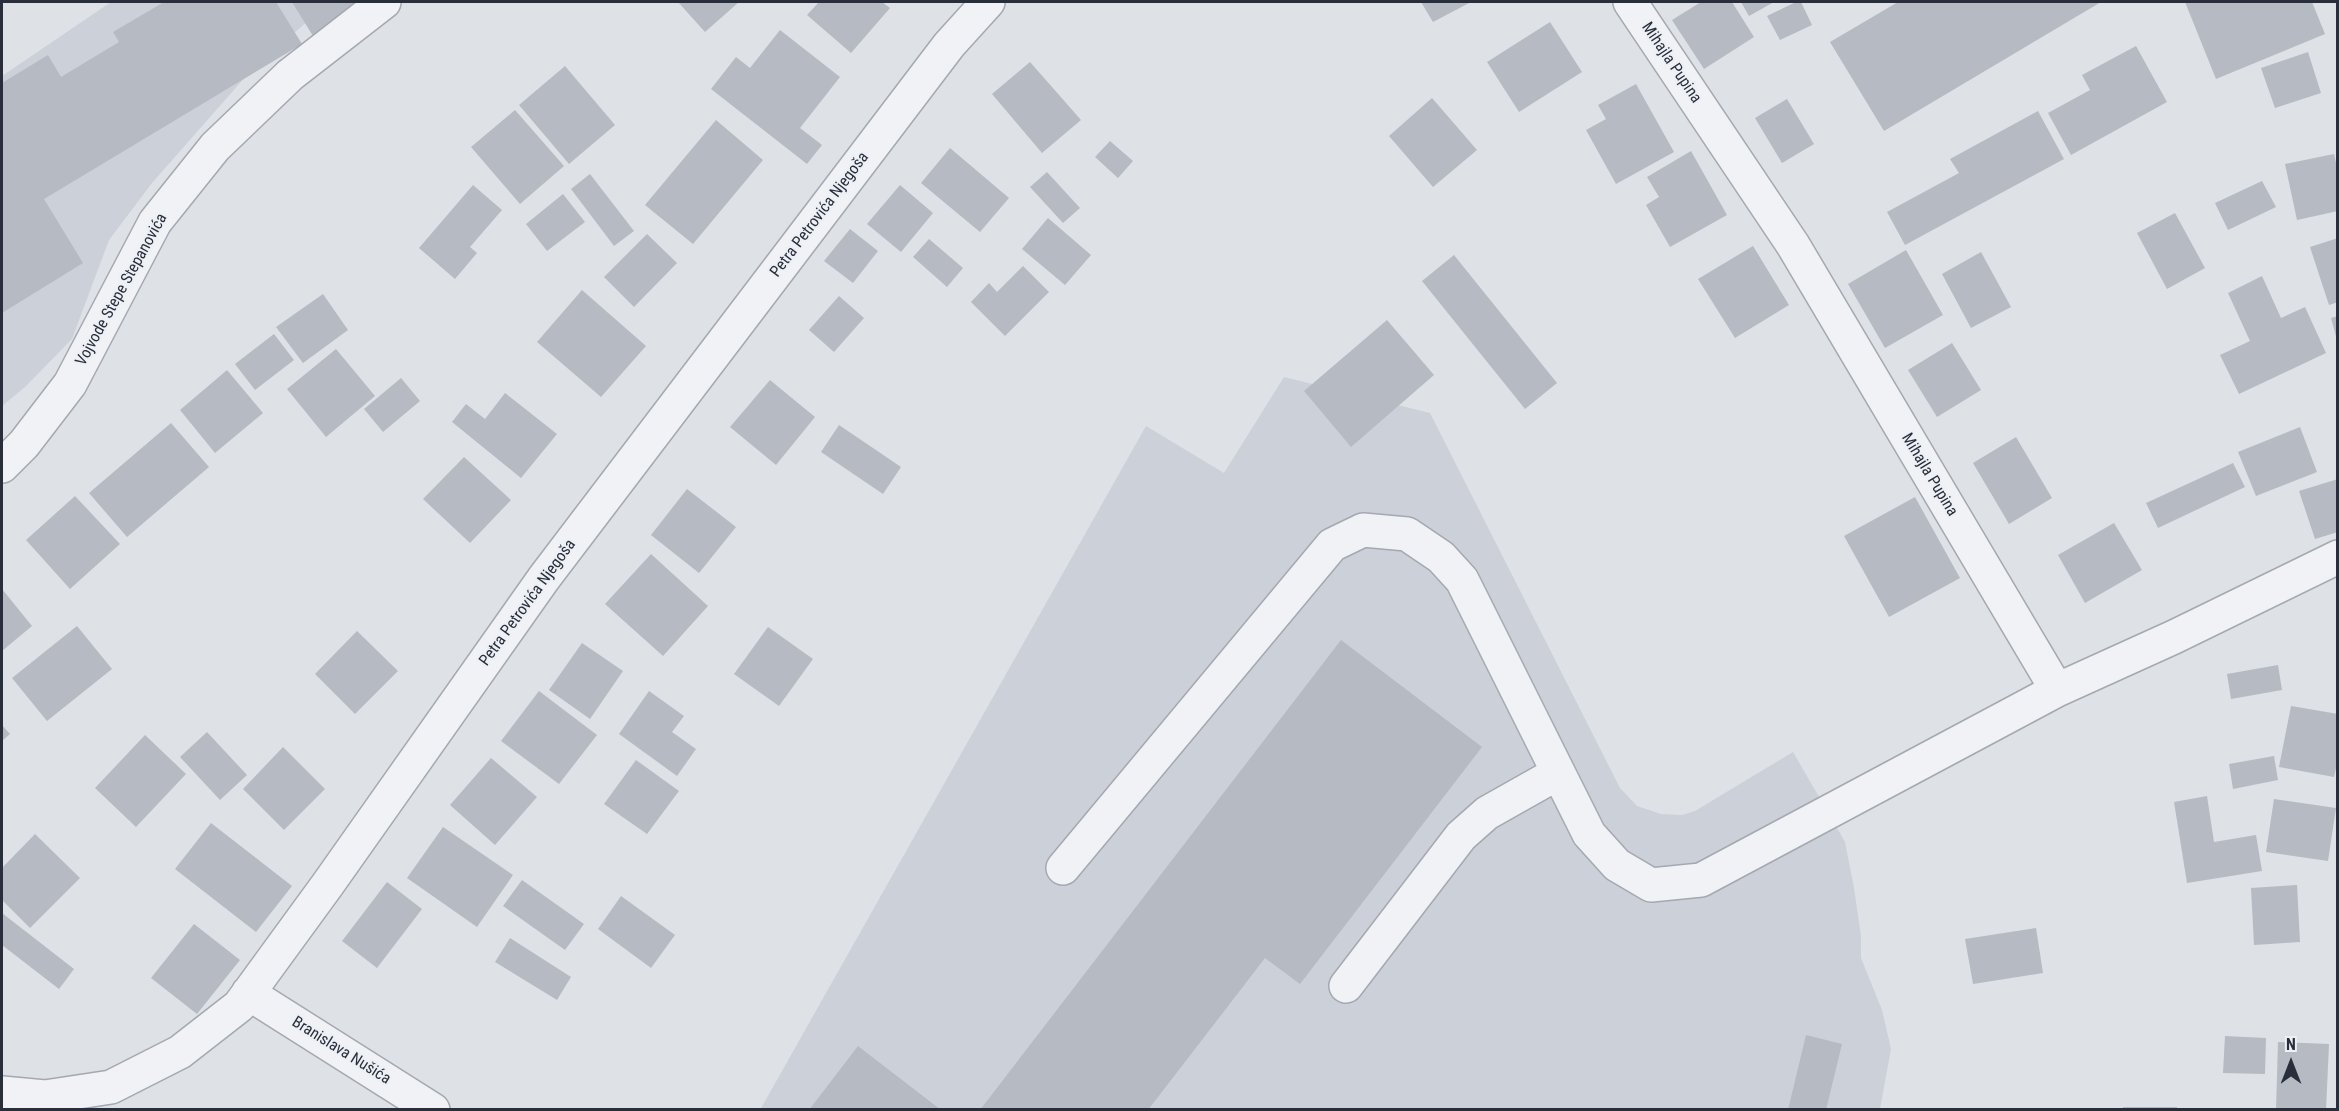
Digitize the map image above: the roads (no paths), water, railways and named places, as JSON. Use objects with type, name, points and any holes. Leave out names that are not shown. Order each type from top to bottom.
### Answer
[{"type":"street","name":"Vojvode Stepe Stepanovića","points":[[2,466],[24,444],[70,384],[155,222],[215,147],[290,75],[384,2]]},
{"type":"street","name":"Petra Petrovića Njegoša","points":[[2,1093],[45,1097],[111,1087],[180,1052],[239,1006],[544,578],[950,45],[988,2]]},
{"type":"street","name":"Mihajla Pupina","points":[[1630,2],[1793,245],[2057,690]]},
{"type":"street","points":[[1063,868],[1332,545],[1363,530],[1407,534],[1441,557],[1462,580],[1589,834],[1617,865],[1650,885],[1701,880],[2057,690],[2174,637],[2337,557]]},
{"type":"street","points":[[1346,986],[1461,836],[1487,813],[1558,773]]},
{"type":"street","name":"Branislava Nušića","points":[[248,993],[433,1110]]}]
